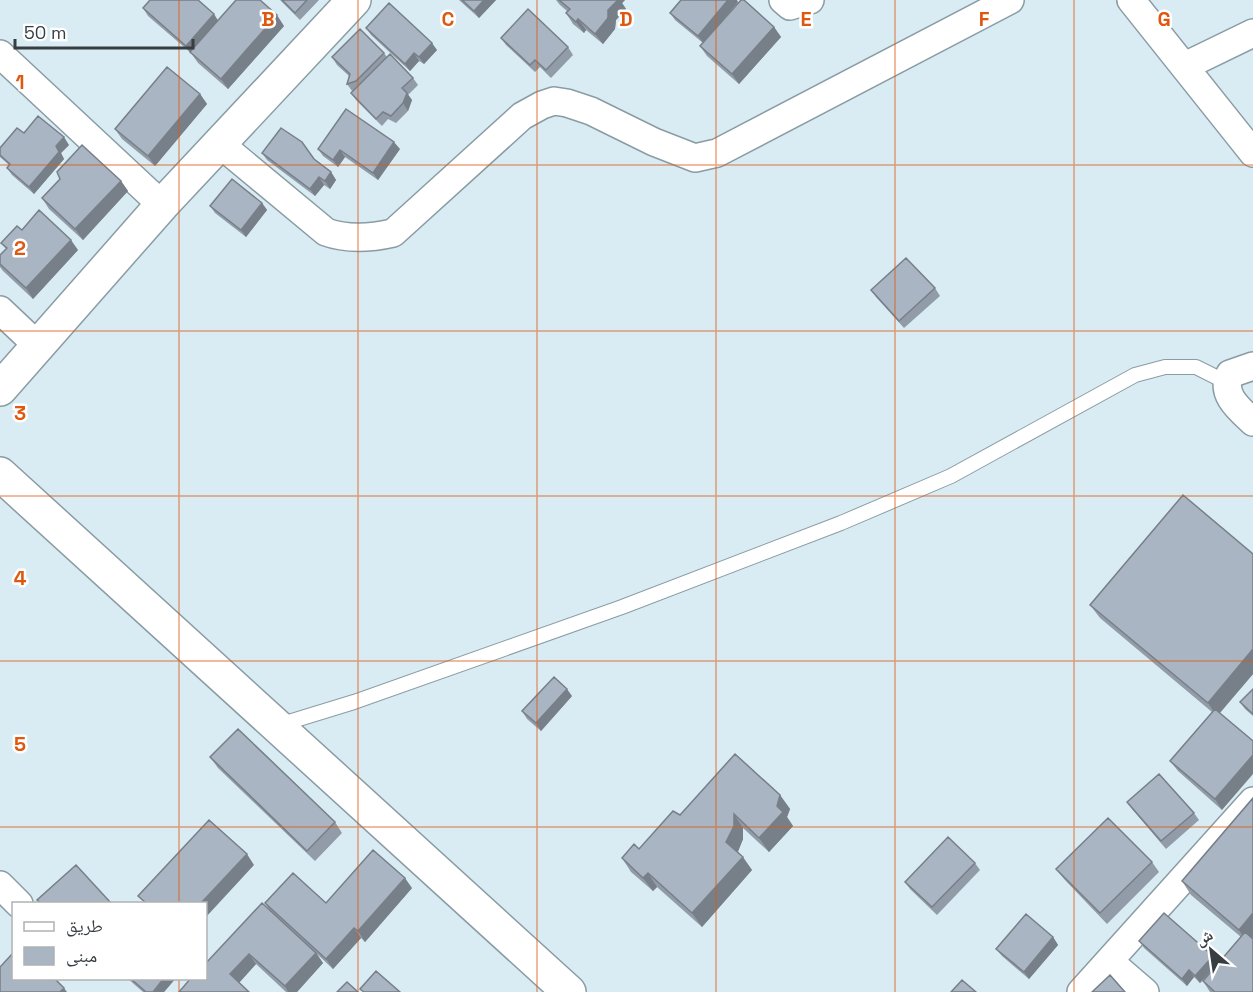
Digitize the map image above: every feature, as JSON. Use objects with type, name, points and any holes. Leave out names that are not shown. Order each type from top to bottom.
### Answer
[{"type":"street","points":[[0,389],[162,205],[354,0]]},
{"type":"street","points":[[783,0],[790,6],[810,0]]},
{"type":"street","points":[[220,144],[326,232],[342,238],[378,237],[393,233],[522,116],[542,105],[554,101],[591,111],[695,158],[717,153],[1010,0]]},
{"type":"street","points":[[1131,0],[1253,153]]},
{"type":"street","points":[[1185,66],[1253,33]]},
{"type":"street","points":[[0,54],[162,205]]},
{"type":"street","points":[[0,310],[37,345]]},
{"type":"street","points":[[1253,366],[1230,374],[1226,382],[1232,401],[1253,422]]},
{"type":"street","points":[[0,474],[569,992]]},
{"type":"street","points":[[1081,992],[1253,801]]},
{"type":"street","points":[[0,885],[18,902]]},
{"type":"street","points":[[1109,961],[1145,992]]},
{"type":"lane","points":[[277,726],[354,702],[622,607],[841,523],[951,476],[1135,375],[1165,367],[1196,367],[1226,382]]},
{"type":"building","points":[[150,0],[198,0],[214,14],[186,46],[143,8]]},
{"type":"building","points":[[236,0],[260,0],[277,15],[221,79],[190,52]]},
{"type":"building","points":[[282,0],[307,0],[295,13]]},
{"type":"building","points":[[462,0],[484,0],[474,11]]},
{"type":"building","points":[[559,0],[618,0],[608,10],[608,18],[595,34],[578,19],[576,22],[566,13],[570,9]]},
{"type":"building","points":[[681,0],[728,0],[698,36],[670,13]]},
{"type":"building","points":[[741,0],[744,0],[774,27],[732,74],[700,46]]},
{"type":"building","points":[[389,3],[432,43],[419,57],[414,53],[405,64],[366,28]]},
{"type":"building","points":[[528,9],[568,47],[546,70],[535,60],[530,65],[501,38]]},
{"type":"building","points":[[360,29],[384,53],[356,81],[347,84],[350,74],[332,57]]},
{"type":"building","points":[[390,54],[413,78],[402,88],[407,93],[403,103],[391,116],[383,112],[376,119],[351,93]]},
{"type":"building","points":[[167,67],[200,94],[148,156],[115,129]]},
{"type":"building","points":[[346,109],[394,142],[373,173],[340,150],[333,160],[318,149]]},
{"type":"building","points":[[38,116],[64,137],[56,146],[59,152],[29,187],[7,168],[10,164],[0,155],[0,148],[17,128],[24,133]]},
{"type":"building","points":[[281,128],[302,142],[314,159],[331,172],[325,181],[319,177],[310,189],[262,153]]},
{"type":"building","points":[[82,145],[121,181],[75,229],[42,198],[60,179],[57,172]]},
{"type":"building","points":[[232,179],[262,203],[241,230],[210,206]]},
{"type":"building","points":[[39,210],[71,240],[26,288],[0,264],[0,255],[7,248],[1,243],[17,226],[22,230]]},
{"type":"building","points":[[906,258],[935,288],[899,321],[871,290]]},
{"type":"building","points":[[1183,495],[1253,554],[1253,649],[1208,703],[1090,605]]},
{"type":"building","points":[[554,677],[567,689],[536,723],[522,711]]},
{"type":"building","points":[[1253,689],[1253,714],[1240,702]]},
{"type":"building","points":[[1215,709],[1253,741],[1253,755],[1215,799],[1170,761]]},
{"type":"building","points":[[238,729],[335,822],[307,851],[210,757]]},
{"type":"building","points":[[735,754],[780,795],[777,806],[783,812],[759,838],[734,814],[734,826],[726,842],[743,857],[692,913],[648,873],[643,878],[622,858],[634,844],[639,849],[673,811],[680,815]]},
{"type":"building","points":[[1159,774],[1194,813],[1161,841],[1127,802]]},
{"type":"building","points":[[1253,798],[1253,913],[1239,930],[1182,881]]},
{"type":"building","points":[[1108,818],[1152,862],[1100,913],[1056,869]]},
{"type":"building","points":[[209,820],[247,854],[202,902],[145,902],[138,896]]},
{"type":"building","points":[[948,837],[975,863],[932,907],[905,882]]},
{"type":"building","points":[[373,850],[405,878],[358,931],[354,928],[326,959],[265,903],[293,873],[326,903]]},
{"type":"building","points":[[76,865],[110,902],[40,902],[37,900]]},
{"type":"building","points":[[262,903],[316,953],[285,986],[249,954],[230,974],[249,992],[179,992],[189,980],[207,980],[207,962]]},
{"type":"building","points":[[1164,913],[1213,956],[1195,976],[1189,970],[1182,979],[1139,941]]},
{"type":"building","points":[[1026,914],[1053,937],[1024,972],[996,949]]},
{"type":"building","points":[[1245,932],[1253,939],[1253,992],[1215,992],[1203,981]]},
{"type":"building","points":[[12,954],[12,980],[56,980],[64,988],[60,992],[0,992],[0,967]]},
{"type":"building","points":[[376,971],[400,992],[364,992],[360,989]]},
{"type":"building","points":[[1110,975],[1125,992],[1092,992]]},
{"type":"building","points":[[132,980],[162,980],[153,992],[146,992]]},
{"type":"building","points":[[962,980],[976,992],[951,992]]},
{"type":"building","points":[[347,982],[358,992],[337,992]]}]
